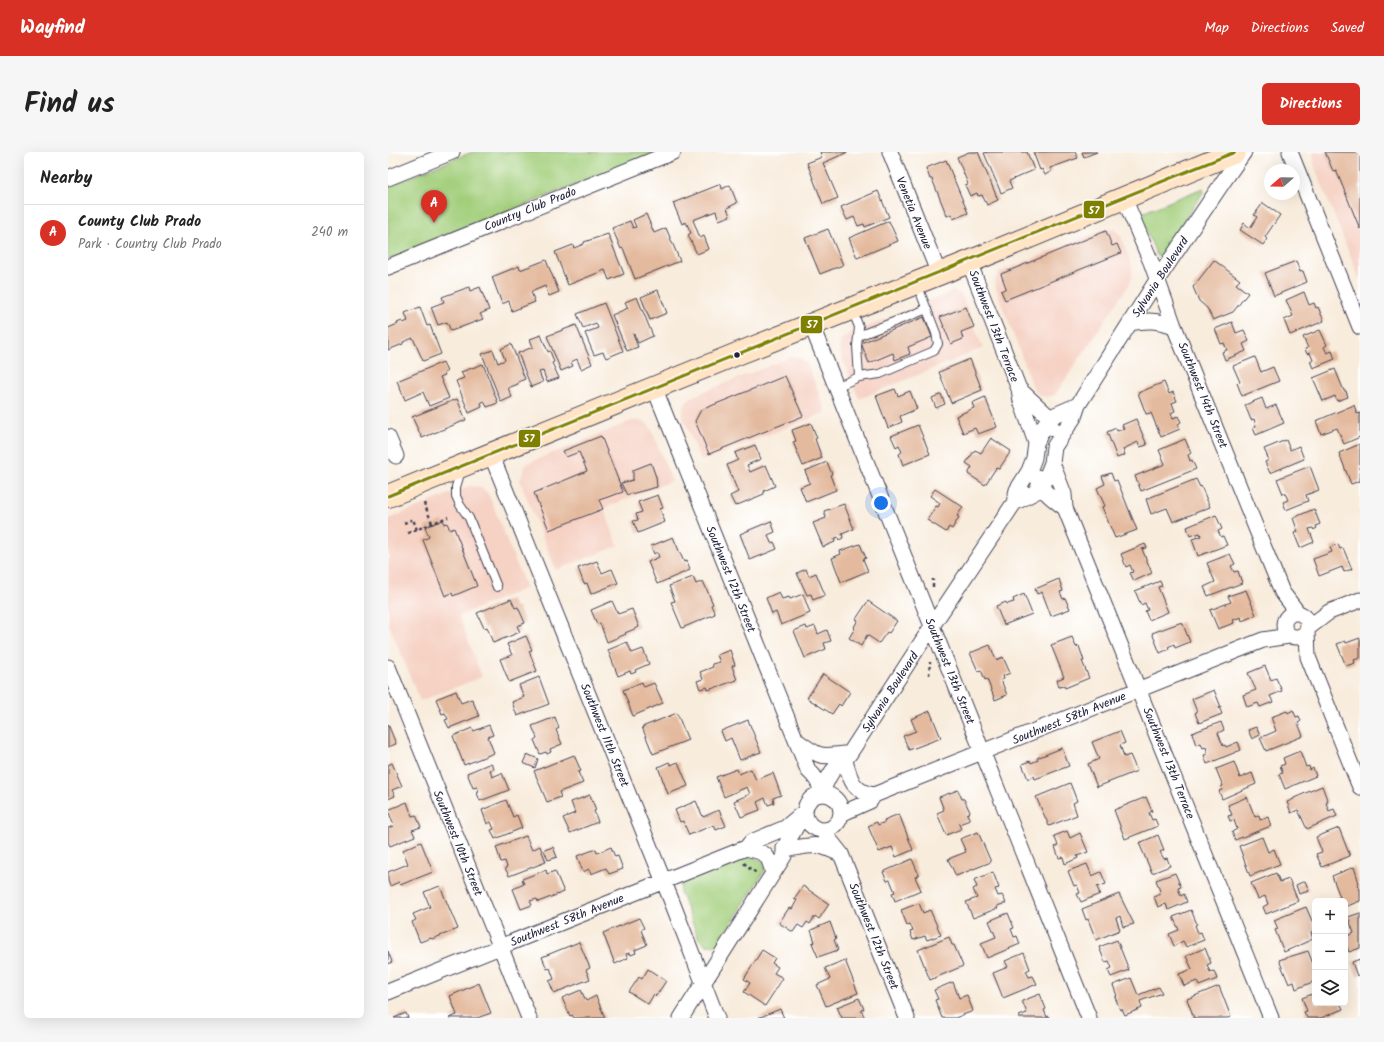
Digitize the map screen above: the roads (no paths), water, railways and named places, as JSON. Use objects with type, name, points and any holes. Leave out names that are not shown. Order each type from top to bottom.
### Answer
[{"type":"main road","points":[[388,496],[654,387],[969,262],[1235,152]]},
{"type":"street","points":[[388,178],[452,152]]},
{"type":"street","name":"Country Club Prado","points":[[388,267],[673,152]]},
{"type":"street","name":"Venetia Avenue","points":[[890,152],[939,274]]},
{"type":"street","name":"Sylvania Boulevard","points":[[1014,502],[1035,492],[1039,484],[1046,478],[1052,463],[1054,447],[1074,417],[1078,405],[1157,280],[1244,152]]},
{"type":"street","points":[[1290,152],[1360,327]]},
{"type":"street","name":"Southwest 14th Street","points":[[1124,198],[1151,262],[1174,326],[1296,625],[1360,788]]},
{"type":"street","name":"Southwest 13th Terrace","points":[[969,262],[1019,389],[1021,401],[1036,443]]},
{"type":"street","points":[[1130,323],[1152,320],[1174,326]]},
{"type":"street","name":"Southwest 13th Street","points":[[811,324],[1089,1018]]},
{"type":"street","name":"Southwest 12th Street","points":[[654,387],[808,770],[816,777],[820,784],[817,795]]},
{"type":"street","name":"Southwest 13th Terrace","points":[[1019,389],[1046,414],[1053,430],[1054,447]]},
{"type":"street","name":"Sylvania Boulevard","points":[[817,795],[836,767],[848,757],[1014,502],[1017,490],[1029,470],[1034,458],[1039,434],[1049,420],[1055,415],[1078,405]]},
{"type":"street","points":[[388,438],[396,456]]},
{"type":"street","name":"Southwest 11th Street","points":[[491,454],[718,1018]]},
{"type":"street","points":[[1034,458],[1035,472],[1039,484]]},
{"type":"street","name":"Southwest 13th Terrace","points":[[1052,463],[1064,494],[1065,508],[1271,1018]]},
{"type":"street","name":"Southwest 13th Terrace","points":[[1039,484],[1045,492],[1065,508]]},
{"type":"street","name":"Southwest 58th Avenue","points":[[840,815],[870,801],[874,795],[1360,600]]},
{"type":"street","name":"Southwest 10th Street","points":[[388,667],[529,1018]]},
{"type":"street","points":[[796,740],[811,752],[820,755],[848,757],[848,774],[853,784],[862,792],[874,795]]},
{"type":"street","name":"Sylvania Boulevard","points":[[840,815],[842,782],[848,757]]},
{"type":"street","points":[[681,1018],[704,982],[766,874],[790,852],[805,838],[820,830],[829,829],[840,815],[835,798],[829,794],[817,795],[806,804],[804,812],[784,848],[790,852]]},
{"type":"street","points":[[804,812],[808,823],[820,830]]},
{"type":"street","name":"Southwest 58th Avenue","points":[[388,992],[664,881],[744,854],[751,842],[785,828],[804,812]]},
{"type":"street","name":"Southwest 12th Street","points":[[840,815],[838,834],[842,848],[841,854]]},
{"type":"street","name":"Southwest 12th Street","points":[[820,830],[841,854],[907,1018]]},
{"type":"street","points":[[790,852],[810,845],[820,845],[841,854]]},
{"type":"street","points":[[744,854],[757,850],[764,853],[768,859],[766,874]]},
{"type":"lane","points":[[836,387],[859,377],[880,374],[934,351],[938,344],[936,333],[916,283]]},
{"type":"lane","points":[[852,309],[860,327],[857,346],[859,377]]},
{"type":"lane","points":[[858,336],[927,309]]},
{"type":"lane","points":[[463,465],[456,487],[456,496],[469,518],[498,587]]},
{"type":"place","name":"County Club Prado","points":[[434,223]]}]
